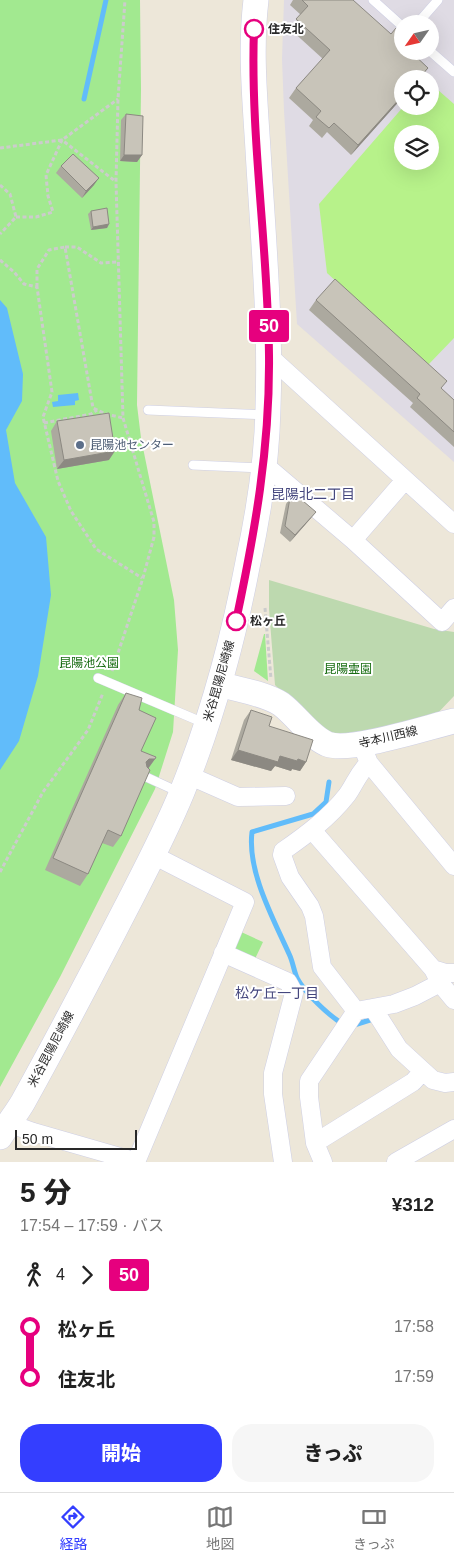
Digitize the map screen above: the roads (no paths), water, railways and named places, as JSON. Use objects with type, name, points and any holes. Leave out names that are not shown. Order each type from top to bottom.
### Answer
[{"type":"main road","name":"米谷昆陽尼崎線","points":[[4,1130],[21,1106],[62,1030],[153,855],[185,784],[207,724],[219,684],[245,578],[257,518],[264,467],[268,415],[268,290],[254,92],[253,48],[256,0]]},
{"type":"main road","name":"寺本川西線","points":[[219,684],[273,700],[282,705],[317,737],[328,744],[365,754],[454,720]]},
{"type":"street","points":[[269,356],[454,524]]},
{"type":"street","points":[[264,467],[352,540],[442,622],[454,608]]},
{"type":"street","points":[[352,540],[405,480]]},
{"type":"street","points":[[365,754],[360,770],[347,794],[334,810],[312,830],[282,851],[282,855],[290,876],[310,906],[314,916],[322,967],[423,1072],[434,1080],[445,1083],[454,1082]]},
{"type":"street","points":[[365,754],[454,866]]},
{"type":"street","points":[[185,784],[238,798],[253,804],[286,796]]},
{"type":"street","points":[[312,830],[442,975],[454,1000]]},
{"type":"street","points":[[4,1130],[33,1132],[136,1162],[245,902],[153,855]]},
{"type":"street","points":[[223,953],[288,982],[294,993],[273,1073],[273,1094],[283,1162]]},
{"type":"street","points":[[324,1162],[315,1143],[309,1097],[309,1080],[364,1009],[394,1004],[415,996],[442,975]]},
{"type":"street","points":[[315,1143],[413,1082],[423,1072]]},
{"type":"street","points":[[396,1162],[454,1129]]},
{"type":"lane","points":[[373,0],[394,19]]},
{"type":"lane","points":[[425,15],[438,0]]},
{"type":"lane","points":[[439,59],[454,72]]},
{"type":"lane","points":[[148,410],[268,415]]},
{"type":"lane","points":[[193,466],[264,467]]},
{"type":"lane","points":[[98,678],[207,724]]},
{"type":"lane","points":[[144,776],[185,784]]},
{"type":"water","points":[[0,300],[7,308],[23,374],[22,401],[6,430],[15,483],[46,537],[51,595],[38,676],[19,741],[0,770]]},
{"type":"water","points":[[78,393],[79,400],[75,401],[75,405],[53,407],[52,402],[58,401],[58,395]]},
{"type":"waterway","points":[[84,99],[106,0]]},
{"type":"waterway","points":[[329,782],[326,802],[313,814],[252,832],[252,847],[254,863],[263,896],[290,956],[297,978],[317,1003],[343,1024]]},
{"type":"waterway","points":[[351,1026],[370,1020]]},
{"type":"place","name":"住友北","points":[[254,29]]},
{"type":"place","name":"昆陽池センター","points":[[80,445]]},
{"type":"place","name":"松ヶ丘","points":[[236,621]]},
{"type":"district","name":"昆陽北二丁目","points":[[313,494]]},
{"type":"district","name":"松ケ丘一丁目","points":[[277,993]]},
{"type":"park label","name":"昆陽池公園","points":[[89,663]]},
{"type":"park label","name":"昆陽霊園","points":[[348,669]]}]
